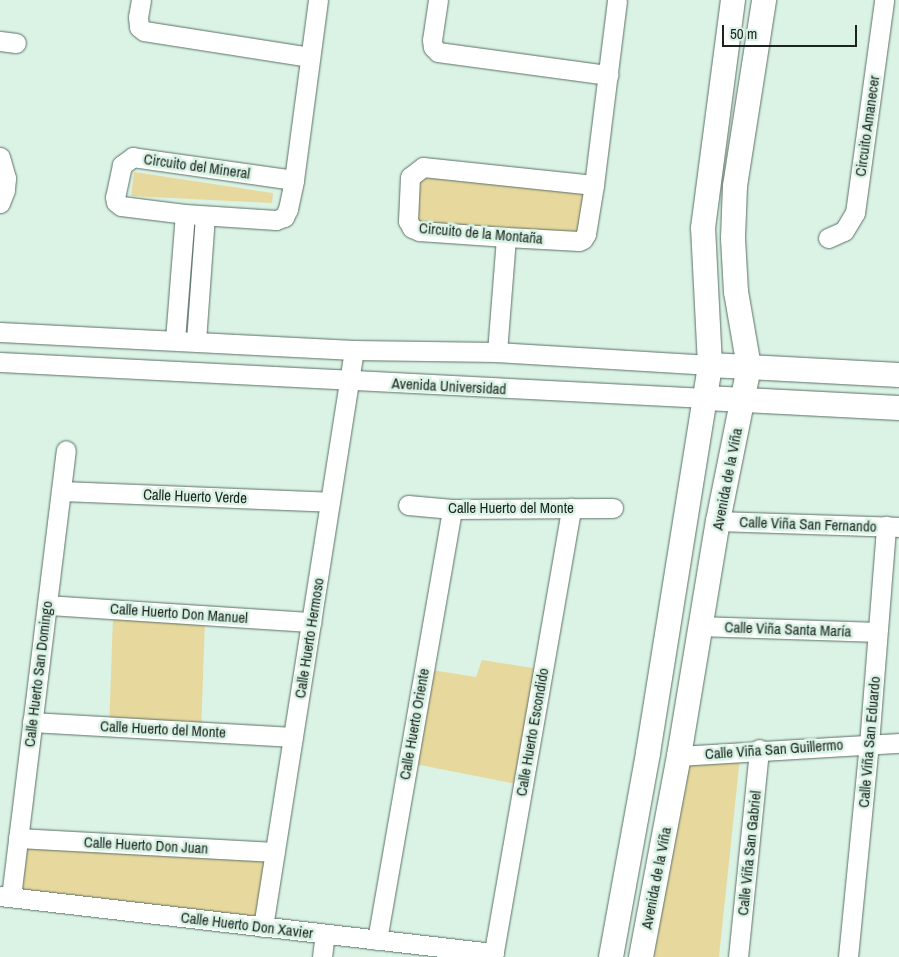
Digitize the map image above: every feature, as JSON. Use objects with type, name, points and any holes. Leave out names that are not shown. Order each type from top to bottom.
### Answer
[{"type":"street","points":[[141,0],[138,16],[140,27],[144,31],[310,57]]},
{"type":"street","name":"Circuito del Mineral","points":[[294,180],[134,157],[122,165],[115,197],[116,202],[120,206],[185,214],[276,220],[284,217],[288,209],[294,180],[318,0]]},
{"type":"street","points":[[438,0],[432,40],[438,52],[608,75]]},
{"type":"street","name":"Circuito de la Montaña","points":[[594,185],[423,167],[410,177],[408,221],[412,228],[419,231],[580,241],[583,239],[586,234],[594,185],[617,0]]},
{"type":"street","name":"Circuito Amanecer","points":[[828,238],[844,231],[855,213],[884,0]]},
{"type":"street","points":[[732,4],[762,6]]},
{"type":"street","name":"Avenida de la Viña","points":[[611,957],[648,753],[706,398],[710,365],[703,228],[732,4]]},
{"type":"street","name":"Avenida de la Viña","points":[[641,957],[679,756],[699,626],[718,521],[749,367],[736,292],[733,238],[735,186],[762,6]]},
{"type":"street","points":[[0,157],[6,178],[5,190],[0,203]]},
{"type":"street","points":[[175,340],[185,214]]},
{"type":"street","points":[[196,341],[204,216]]},
{"type":"street","points":[[498,352],[506,237]]},
{"type":"street","points":[[0,332],[354,350],[498,352],[899,374]]},
{"type":"street","name":"Calle Huerto Hermoso","points":[[263,927],[354,350]]},
{"type":"street","name":"Avenida Universidad","points":[[0,362],[899,408]]},
{"type":"street","name":"Calle Huerto San Domingo","points":[[5,897],[18,838],[66,450]]},
{"type":"street","name":"Calle Huerto Verde","points":[[61,491],[330,502]]},
{"type":"street","name":"Calle Huerto del Monte","points":[[408,505],[452,509],[613,508]]},
{"type":"street","name":"Calle Huerto Escondido","points":[[493,955],[571,508]]},
{"type":"street","name":"Calle Huerto Oriente","points":[[377,940],[452,509]]},
{"type":"street","name":"Calle Viña San Fernando","points":[[718,521],[893,527]]},
{"type":"street","name":"Calle Viña San Eduardo","points":[[848,957],[869,744],[877,632],[893,527]]},
{"type":"street","name":"Calle Huerto Don Manuel","points":[[47,605],[311,622]]},
{"type":"street","name":"Calle Viña Santa María","points":[[699,626],[877,632]]},
{"type":"street","name":"Calle Huerto del Monte","points":[[32,722],[293,737]]},
{"type":"street","name":"Calle Viña San Guillermo","points":[[679,756],[759,749],[899,743]]},
{"type":"street","name":"Calle Viña San Gabriel","points":[[738,957],[759,749]]},
{"type":"street","name":"Calle Huerto Don Juan","points":[[18,838],[275,852]]},
{"type":"street","name":"Calle Huerto Don Xavier","points":[[5,897],[493,955]]},
{"type":"street","points":[[322,957],[325,934]]},
{"type":"shaded area","points":[[425,169],[590,189],[584,233],[418,224],[415,178]]},
{"type":"shaded area","points":[[134,172],[273,193],[272,203],[131,196]]},
{"type":"shaded area","points":[[113,617],[205,620],[201,724],[109,721]]},
{"type":"shaded area","points":[[482,660],[539,669],[516,784],[415,764],[432,670],[476,677]]},
{"type":"shaded area","points":[[740,757],[719,957],[654,957],[688,761]]},
{"type":"shaded area","points":[[27,842],[270,859],[259,920],[21,889]]}]
